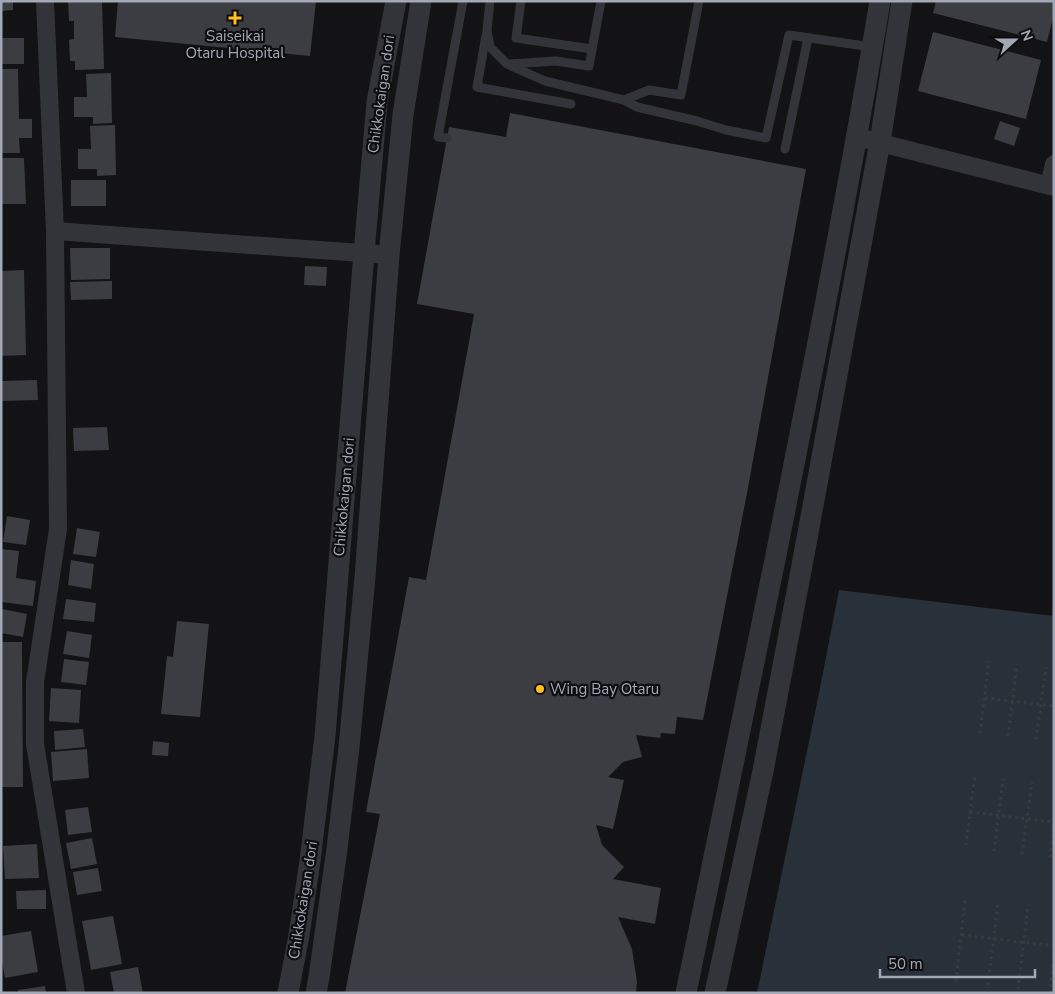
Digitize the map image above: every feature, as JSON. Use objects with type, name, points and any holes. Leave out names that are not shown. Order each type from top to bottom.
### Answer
[{"type":"street","points":[[46,1],[55,231],[58,529],[35,682],[35,744],[76,993]]},
{"type":"street","name":"Chikkokaigan dori","points":[[288,993],[310,861],[325,736],[377,102],[396,1]]},
{"type":"street","name":"Chikkokaigan dori","points":[[316,993],[336,859],[349,747],[365,576],[389,255],[403,115],[421,1]]},
{"type":"street","points":[[686,993],[813,371],[857,137],[880,1]]},
{"type":"street","points":[[715,993],[763,771],[803,560],[880,142],[902,1]]},
{"type":"street","points":[[857,137],[1051,186],[1054,164]]},
{"type":"street","points":[[55,231],[389,255]]},
{"type":"lane","points":[[447,138],[438,137],[462,1]]},
{"type":"lane","points":[[490,1],[477,87],[571,104]]},
{"type":"lane","points":[[521,1],[516,38],[592,49]]},
{"type":"lane","points":[[507,64],[556,61],[589,66],[601,1]]},
{"type":"lane","points":[[624,100],[649,90],[681,95],[698,1]]},
{"type":"lane","points":[[487,30],[490,47],[507,64],[545,81],[624,100],[637,107],[697,120],[726,130],[766,138],[790,34],[872,47]]},
{"type":"lane","points":[[785,149],[808,38]]},
{"type":"path","points":[[980,732],[989,661]]},
{"type":"path","points":[[1008,736],[1017,664]]},
{"type":"path","points":[[1036,739],[1046,667]]},
{"type":"path","points":[[985,698],[1054,706]]},
{"type":"path","points":[[966,845],[975,774]]},
{"type":"path","points":[[994,851],[1003,779]]},
{"type":"path","points":[[1022,854],[1032,782]]},
{"type":"path","points":[[970,812],[1054,823],[1050,857]]},
{"type":"path","points":[[956,982],[966,899]]},
{"type":"path","points":[[988,985],[998,903]]},
{"type":"path","points":[[1018,989],[1028,907]]},
{"type":"path","points":[[962,935],[1054,946]]},
{"type":"path","points":[[1049,993],[1054,957]]},
{"type":"shaded area","points":[[839,590],[1054,616],[1054,993],[757,993]]},
{"type":"building","points":[[1,1],[13,1],[13,10],[1,11]]},
{"type":"building","points":[[68,1],[102,1],[104,69],[75,70],[75,61],[70,61],[69,40],[74,39],[74,21],[69,21]]},
{"type":"building","name":"Saiseikai Otaru Hospital","points":[[118,1],[316,1],[310,56],[115,37]]},
{"type":"building","points":[[936,1],[1054,1],[1054,14],[1047,42],[933,13]]},
{"type":"building","points":[[933,32],[1041,60],[1026,119],[918,91]]},
{"type":"building","points":[[1,38],[24,38],[24,64],[1,64]]},
{"type":"building","points":[[1,69],[18,69],[19,119],[32,119],[32,138],[19,138],[20,153],[1,153]]},
{"type":"building","points":[[111,73],[112,123],[93,124],[93,117],[74,117],[74,97],[87,97],[86,74]]},
{"type":"building","name":"Wing Bay Otaru","points":[[510,113],[806,169],[747,493],[703,720],[677,717],[675,734],[661,733],[660,738],[636,735],[642,757],[623,762],[608,777],[624,780],[613,829],[596,825],[602,845],[624,867],[613,879],[661,888],[655,924],[618,917],[632,949],[637,982],[636,993],[345,993],[380,814],[366,812],[409,577],[426,580],[474,314],[417,304],[449,127],[506,137]]},
{"type":"building","points":[[1000,121],[1020,128],[1014,146],[994,139]]},
{"type":"building","points":[[115,125],[116,175],[97,176],[97,169],[78,169],[78,149],[91,149],[90,126]]},
{"type":"building","points":[[1,158],[24,158],[26,204],[1,204]]},
{"type":"building","points":[[71,180],[106,180],[106,206],[71,206]]},
{"type":"building","points":[[70,248],[110,248],[110,279],[71,280]]},
{"type":"building","points":[[305,266],[327,267],[326,286],[304,285]]},
{"type":"building","points":[[24,270],[26,355],[1,356],[1,271]]},
{"type":"building","points":[[112,281],[112,299],[71,300],[70,282]]},
{"type":"building","points":[[37,380],[38,400],[1,401],[1,381]]},
{"type":"building","points":[[107,427],[109,450],[74,451],[73,428]]},
{"type":"building","points":[[7,516],[30,520],[26,545],[3,542]]},
{"type":"building","points":[[77,528],[100,532],[96,557],[73,554]]},
{"type":"building","points":[[1,549],[19,551],[16,578],[36,581],[33,606],[1,602]]},
{"type":"building","points":[[71,560],[94,564],[91,589],[68,585]]},
{"type":"building","points":[[66,599],[96,603],[94,622],[63,619]]},
{"type":"building","points":[[2,609],[27,614],[23,637],[1,633]]},
{"type":"building","points":[[177,621],[209,624],[200,717],[161,714],[167,656],[173,657]]},
{"type":"building","points":[[67,631],[92,635],[89,658],[63,654]]},
{"type":"building","points":[[1,642],[22,642],[23,787],[1,787]]},
{"type":"building","points":[[64,659],[89,662],[86,685],[61,682]]},
{"type":"building","points":[[51,688],[81,690],[79,723],[49,721]]},
{"type":"building","points":[[83,729],[85,747],[55,750],[54,731]]},
{"type":"building","points":[[153,741],[169,743],[168,756],[152,755]]},
{"type":"building","points":[[87,749],[89,778],[53,781],[51,752]]},
{"type":"building","points":[[88,807],[92,832],[68,835],[65,810]]},
{"type":"building","points":[[92,838],[97,864],[71,869],[66,843]]},
{"type":"building","points":[[37,844],[39,878],[5,879],[3,846]]},
{"type":"building","points":[[98,868],[102,891],[77,895],[73,872]]},
{"type":"building","points":[[46,890],[46,909],[17,909],[16,891]]},
{"type":"building","points":[[113,916],[122,964],[91,970],[82,921]]},
{"type":"building","points":[[31,931],[38,972],[5,978],[1,956],[1,936]]},
{"type":"building","points":[[138,967],[143,993],[114,993],[110,972]]},
{"type":"building","points":[[45,986],[46,993],[18,993],[18,990]]},
{"type":"place","name":"Saiseikai Otaru Hospital","points":[[235,18]]},
{"type":"place","name":"Wing Bay Otaru","points":[[540,689]]}]
